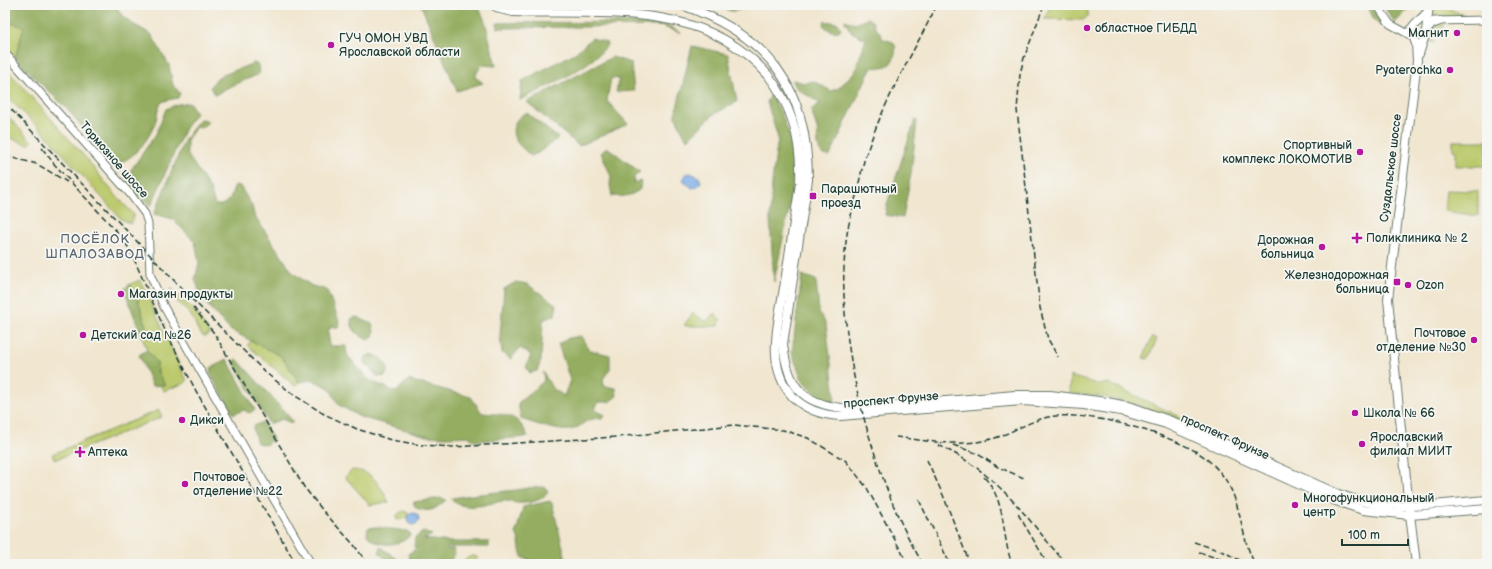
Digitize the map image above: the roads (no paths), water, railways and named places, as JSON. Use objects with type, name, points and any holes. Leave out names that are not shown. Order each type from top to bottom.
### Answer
[{"type":"main road","name":"проспект Фрунзе","points":[[493,5],[500,9],[513,12],[631,12],[682,17],[709,27],[728,37],[746,51],[760,65],[777,87],[790,112],[798,135],[801,163],[800,182],[776,343],[778,372],[788,391],[798,402],[812,411],[826,415],[860,416],[1022,401],[1055,402],[1121,411],[1184,431],[1348,505],[1372,512],[1410,515],[1487,509]]},
{"type":"main road","name":"проспект Фрунзе","points":[[682,5],[722,21],[753,42],[775,66],[798,106],[804,127],[808,152],[808,180],[783,344],[785,364],[790,380],[801,392],[816,403],[832,408],[853,409],[1015,395],[1050,395],[1107,402],[1132,407],[1188,426],[1351,499],[1374,505],[1409,506],[1487,500]]},
{"type":"main road","name":"Суздальское шоссе","points":[[1417,61],[1426,29],[1428,9]]},
{"type":"main road","points":[[1428,9],[1411,30],[1413,36],[1420,38],[1426,29],[1432,24],[1440,21]]},
{"type":"main road","points":[[1415,24],[1425,25],[1426,29]]},
{"type":"main road","name":"Суздальское шоссе","points":[[1413,36],[1417,49],[1417,61],[1388,299],[1416,564]]},
{"type":"street","points":[[1377,5],[1390,24],[1400,31],[1413,36]]},
{"type":"street","points":[[1428,9],[1432,18],[1440,21],[1487,20]]},
{"type":"street","points":[[1400,31],[1415,24]]},
{"type":"street","name":"Тормозное шоссе","points":[[5,54],[131,195],[144,212],[148,224],[148,269],[164,307],[311,564]]},
{"type":"water","points":[[691,173],[699,177],[701,182],[697,187],[692,188],[683,180],[685,174]]},
{"type":"water","points":[[411,513],[415,513],[419,519],[415,525],[411,525],[407,521],[407,517]]},
{"type":"railway","points":[[923,564],[907,535],[894,506],[877,461],[864,420],[852,366],[845,310],[844,282],[848,228],[866,154],[891,94],[937,5]]},
{"type":"railway","points":[[1044,5],[1024,58],[1020,74],[1017,110],[1040,308],[1048,339],[1058,357]]},
{"type":"railway","points":[[5,103],[189,296],[266,373],[294,395],[324,414],[357,429],[391,440],[421,445],[453,447],[616,437],[734,425],[783,430],[808,438],[846,461],[867,488],[908,564]]},
{"type":"railway","points":[[42,148],[55,165],[122,237],[131,252],[163,326],[196,391],[296,564]]},
{"type":"railway","points":[[5,156],[37,164],[67,182]]},
{"type":"railway","points":[[193,307],[214,333],[304,487],[354,545],[368,564]]},
{"type":"railway","points":[[896,437],[933,442],[971,443],[995,438],[1041,419],[1064,416],[1083,417],[1124,424],[1165,437],[1201,454],[1223,476],[1234,496],[1246,542],[1255,564]]},
{"type":"railway","points":[[938,445],[959,456],[994,482],[1009,497],[1066,564]]},
{"type":"railway","points":[[953,445],[976,453],[998,467],[1024,478]]},
{"type":"railway","points":[[927,460],[943,495],[970,564]]},
{"type":"railway","points":[[984,477],[997,497],[1012,564]]},
{"type":"railway","points":[[919,500],[950,564]]},
{"type":"railway","points":[[1018,514],[1048,564]]},
{"type":"railway","points":[[1194,542],[1224,552],[1247,564]]},
{"type":"railway","points":[[1199,552],[1234,564]]},
{"type":"place","name":"областное ГИБДД","points":[[1087,28]]},
{"type":"place","name":"Магнит","points":[[1457,33]]},
{"type":"place","name":"ГУЧ ОМОН УВД Ярославской области","points":[[331,45]]},
{"type":"place","name":"Pyaterochka","points":[[1450,70]]},
{"type":"place","name":"Спортивный комплекс ЛОКОМОТИВ","points":[[1360,152]]},
{"type":"place","name":"Парашютный проезд","points":[[813,196]]},
{"type":"place","name":"Поликлиника № 2","points":[[1357,238]]},
{"type":"place","name":"Дорожная больница","points":[[1322,247]]},
{"type":"place","name":"Железнодорожная больница","points":[[1397,282]]},
{"type":"place","name":"Ozon","points":[[1408,285]]},
{"type":"place","name":"Магазин продукты","points":[[121,294]]},
{"type":"place","name":"Детский сад №26","points":[[83,335]]},
{"type":"place","name":"Почтовое отделение №30","points":[[1474,340]]},
{"type":"place","name":"Школа № 66","points":[[1355,413]]},
{"type":"place","name":"Дикси","points":[[182,420]]},
{"type":"place","name":"Ярославский филиал МИИТ","points":[[1362,444]]},
{"type":"place","name":"Аптека","points":[[80,452]]},
{"type":"place","name":"Почтовое отделение №22","points":[[185,484]]},
{"type":"place","name":"Многофункциональный центр","points":[[1295,505]]},
{"type":"district","name":"ПОСЁЛОК ШПАЛОЗАВОД","points":[[95,246]]}]
